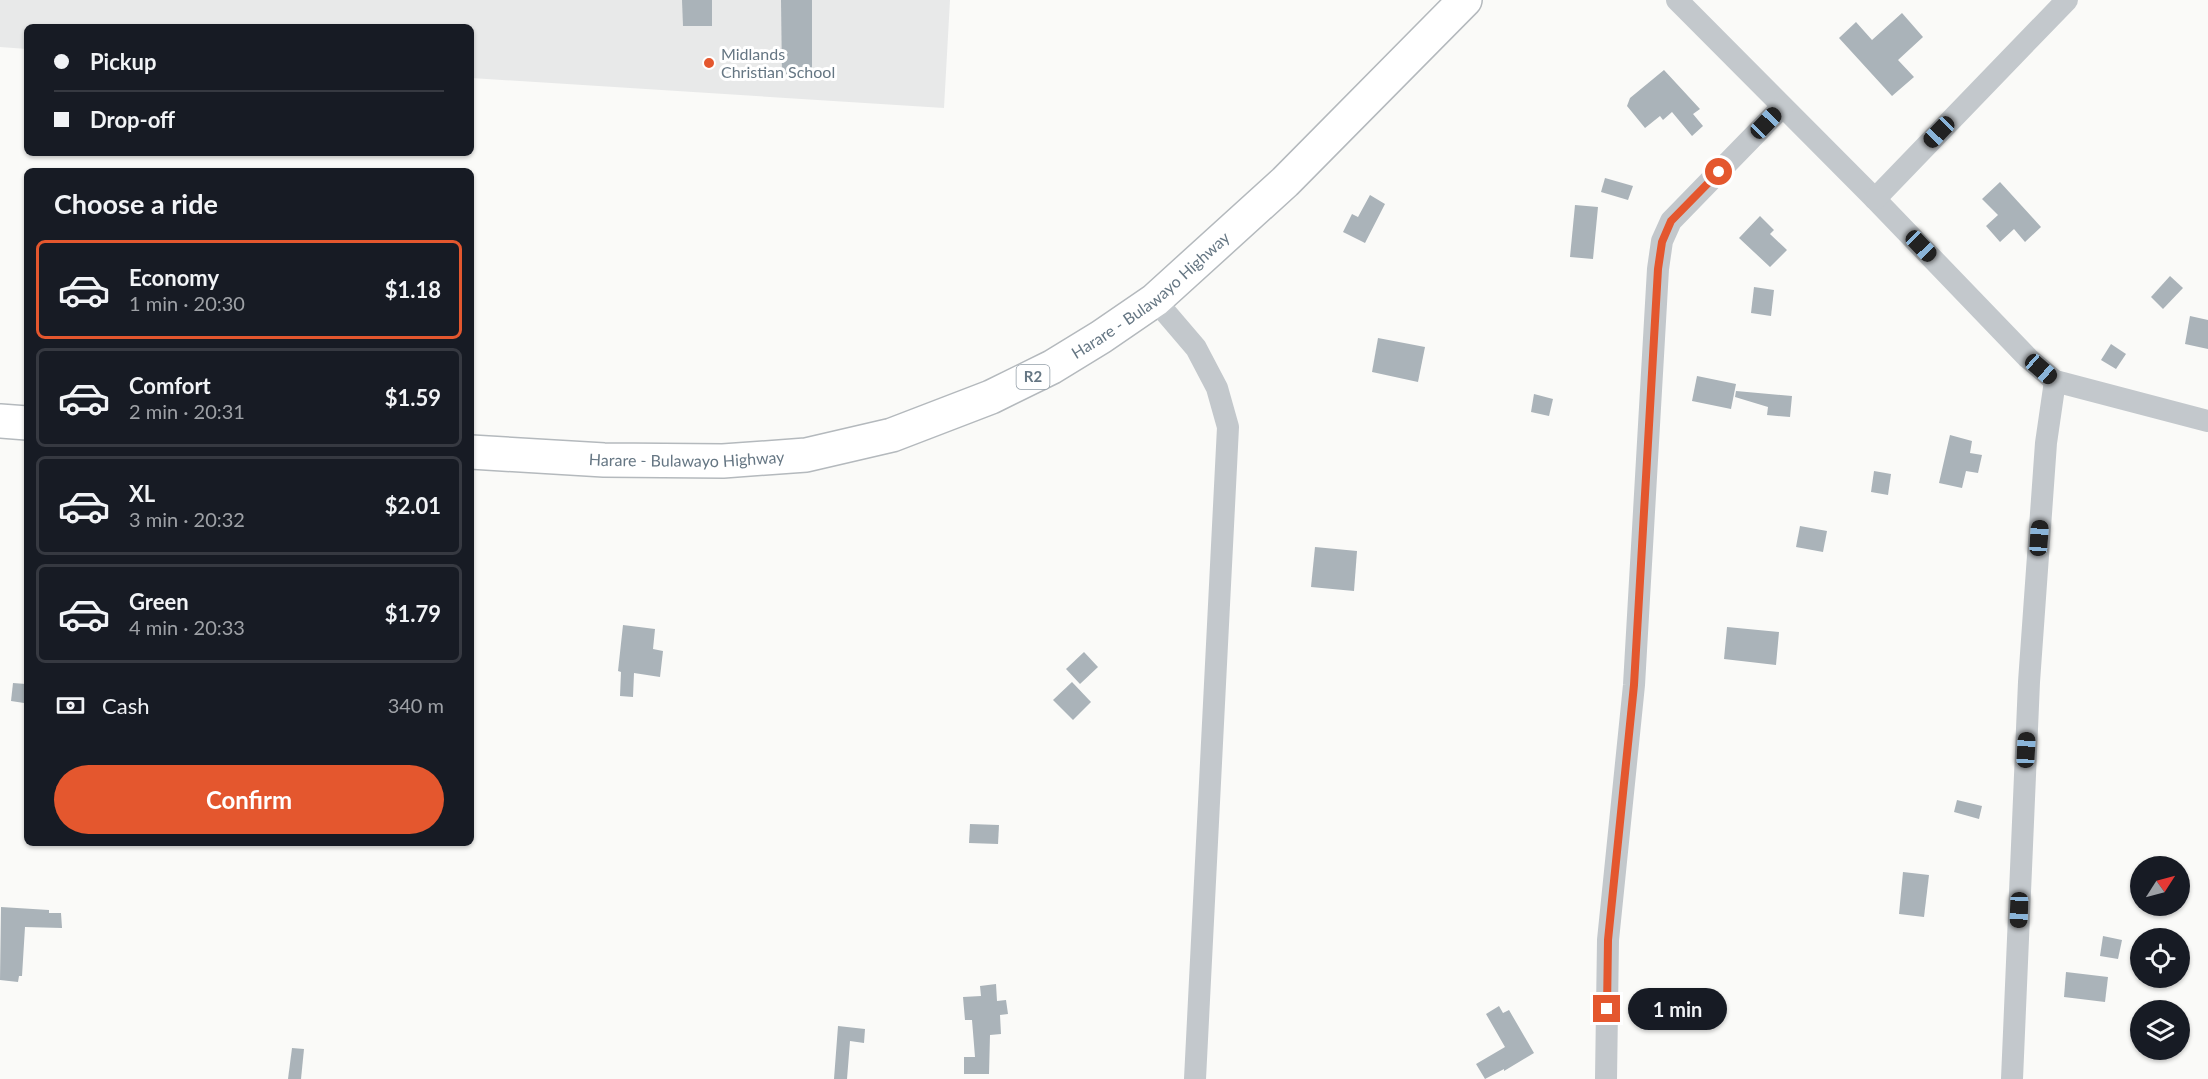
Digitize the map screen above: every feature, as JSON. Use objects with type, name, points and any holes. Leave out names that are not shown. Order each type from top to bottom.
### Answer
[{"type":"highway","name":"Harare - Bulawayo Highway","points":[[474,452],[604,460],[723,461],[806,455],[892,435],[991,397],[1052,367],[1155,300],[1285,182],[1465,0]]},
{"type":"highway","points":[[0,421],[24,423]]},
{"type":"street","points":[[1677,0],[1875,198],[2028,358],[2055,381],[2208,421]]},
{"type":"street","points":[[1875,198],[2067,0]]},
{"type":"street","points":[[1606,1079],[1608,940],[1634,685],[1658,269],[1662,242],[1671,221],[1782,107]]},
{"type":"street","points":[[1155,300],[1196,348],[1217,388],[1228,427],[1195,1079]]},
{"type":"street","points":[[2012,1079],[2029,682],[2046,443],[2055,381]]},
{"type":"shaded area","name":"Midlands Christian School","points":[[0,0],[950,0],[944,108],[474,78],[474,24],[24,24],[24,49],[0,47]]},
{"type":"building","points":[[682,0],[712,0],[712,26],[683,26]]},
{"type":"building","points":[[781,0],[812,0],[812,76],[782,76]]},
{"type":"building","points":[[1902,13],[1923,37],[1898,60],[1914,77],[1892,96],[1839,38],[1856,22],[1872,40]]},
{"type":"building","points":[[1664,70],[1700,109],[1693,114],[1703,126],[1692,136],[1672,112],[1663,120],[1660,116],[1645,128],[1627,106],[1630,98]]},
{"type":"building","points":[[1605,178],[1633,186],[1628,200],[1601,192]]},
{"type":"building","points":[[2000,182],[2041,227],[2025,242],[2014,229],[2000,242],[1986,226],[1998,215],[1982,199]]},
{"type":"building","points":[[1370,195],[1385,204],[1365,243],[1343,232],[1352,214],[1358,217]]},
{"type":"building","points":[[1575,205],[1598,207],[1593,259],[1570,257]]},
{"type":"building","points":[[1760,216],[1774,230],[1770,234],[1787,250],[1770,267],[1739,238]]},
{"type":"building","points":[[2170,276],[2183,288],[2163,309],[2151,297]]},
{"type":"building","points":[[1754,287],[1774,290],[1771,316],[1751,313]]},
{"type":"building","points":[[2190,316],[2208,320],[2208,349],[2185,344]]},
{"type":"building","points":[[1378,338],[1425,347],[1418,382],[1372,372]]},
{"type":"building","points":[[2111,344],[2126,354],[2116,369],[2101,360]]},
{"type":"building","points":[[1697,376],[1736,384],[1731,409],[1692,401]]},
{"type":"building","points":[[1736,391],[1792,396],[1790,417],[1767,415],[1768,407],[1735,397]]},
{"type":"building","points":[[1534,394],[1553,399],[1549,416],[1531,412]]},
{"type":"building","points":[[1950,435],[1972,441],[1970,453],[1982,455],[1978,473],[1966,471],[1962,488],[1939,483]]},
{"type":"building","points":[[1874,471],[1891,474],[1888,495],[1871,492]]},
{"type":"building","points":[[1800,526],[1827,531],[1823,552],[1796,547]]},
{"type":"building","points":[[1315,547],[1357,551],[1354,591],[1311,587]]},
{"type":"building","points":[[623,625],[655,629],[653,649],[663,651],[660,677],[634,673],[633,697],[620,696],[621,672],[618,671]]},
{"type":"building","points":[[1727,627],[1779,632],[1776,665],[1724,659]]},
{"type":"building","points":[[1084,652],[1098,667],[1080,684],[1066,669]]},
{"type":"building","points":[[1072,682],[1091,702],[1073,720],[1053,700]]},
{"type":"building","points":[[13,683],[24,684],[24,703],[11,701]]},
{"type":"building","points":[[1957,800],[1982,806],[1979,819],[1954,812]]},
{"type":"building","points":[[970,824],[999,825],[998,844],[969,843]]},
{"type":"building","points":[[1903,872],[1929,875],[1924,917],[1899,914]]},
{"type":"building","points":[[1,907],[61,913],[62,928],[25,927],[22,976],[19,976],[18,982],[0,980]]},
{"type":"building","points":[[2103,936],[2122,940],[2118,959],[2100,956]]},
{"type":"building","points":[[2066,972],[2108,977],[2105,1002],[2064,997]]},
{"type":"building","points":[[996,984],[997,1001],[1006,1000],[1008,1014],[1000,1015],[1001,1034],[990,1035],[989,1074],[964,1074],[964,1057],[975,1057],[972,1020],[965,1020],[963,997],[981,996],[980,986]]},
{"type":"building","points":[[1499,1006],[1503,1013],[1509,1010],[1534,1053],[1504,1071],[1504,1069],[1485,1079],[1476,1064],[1505,1047],[1486,1014]]},
{"type":"building","points":[[838,1026],[865,1029],[864,1043],[850,1041],[847,1079],[834,1079]]},
{"type":"building","points":[[292,1048],[304,1049],[301,1079],[288,1079]]},
{"type":"place","name":"Midlands Christian School","points":[[709,63]]},
{"type":"route","points":[[1607,1009],[1608,940],[1634,685],[1658,269],[1662,242],[1671,221],[1719,172]]}]
